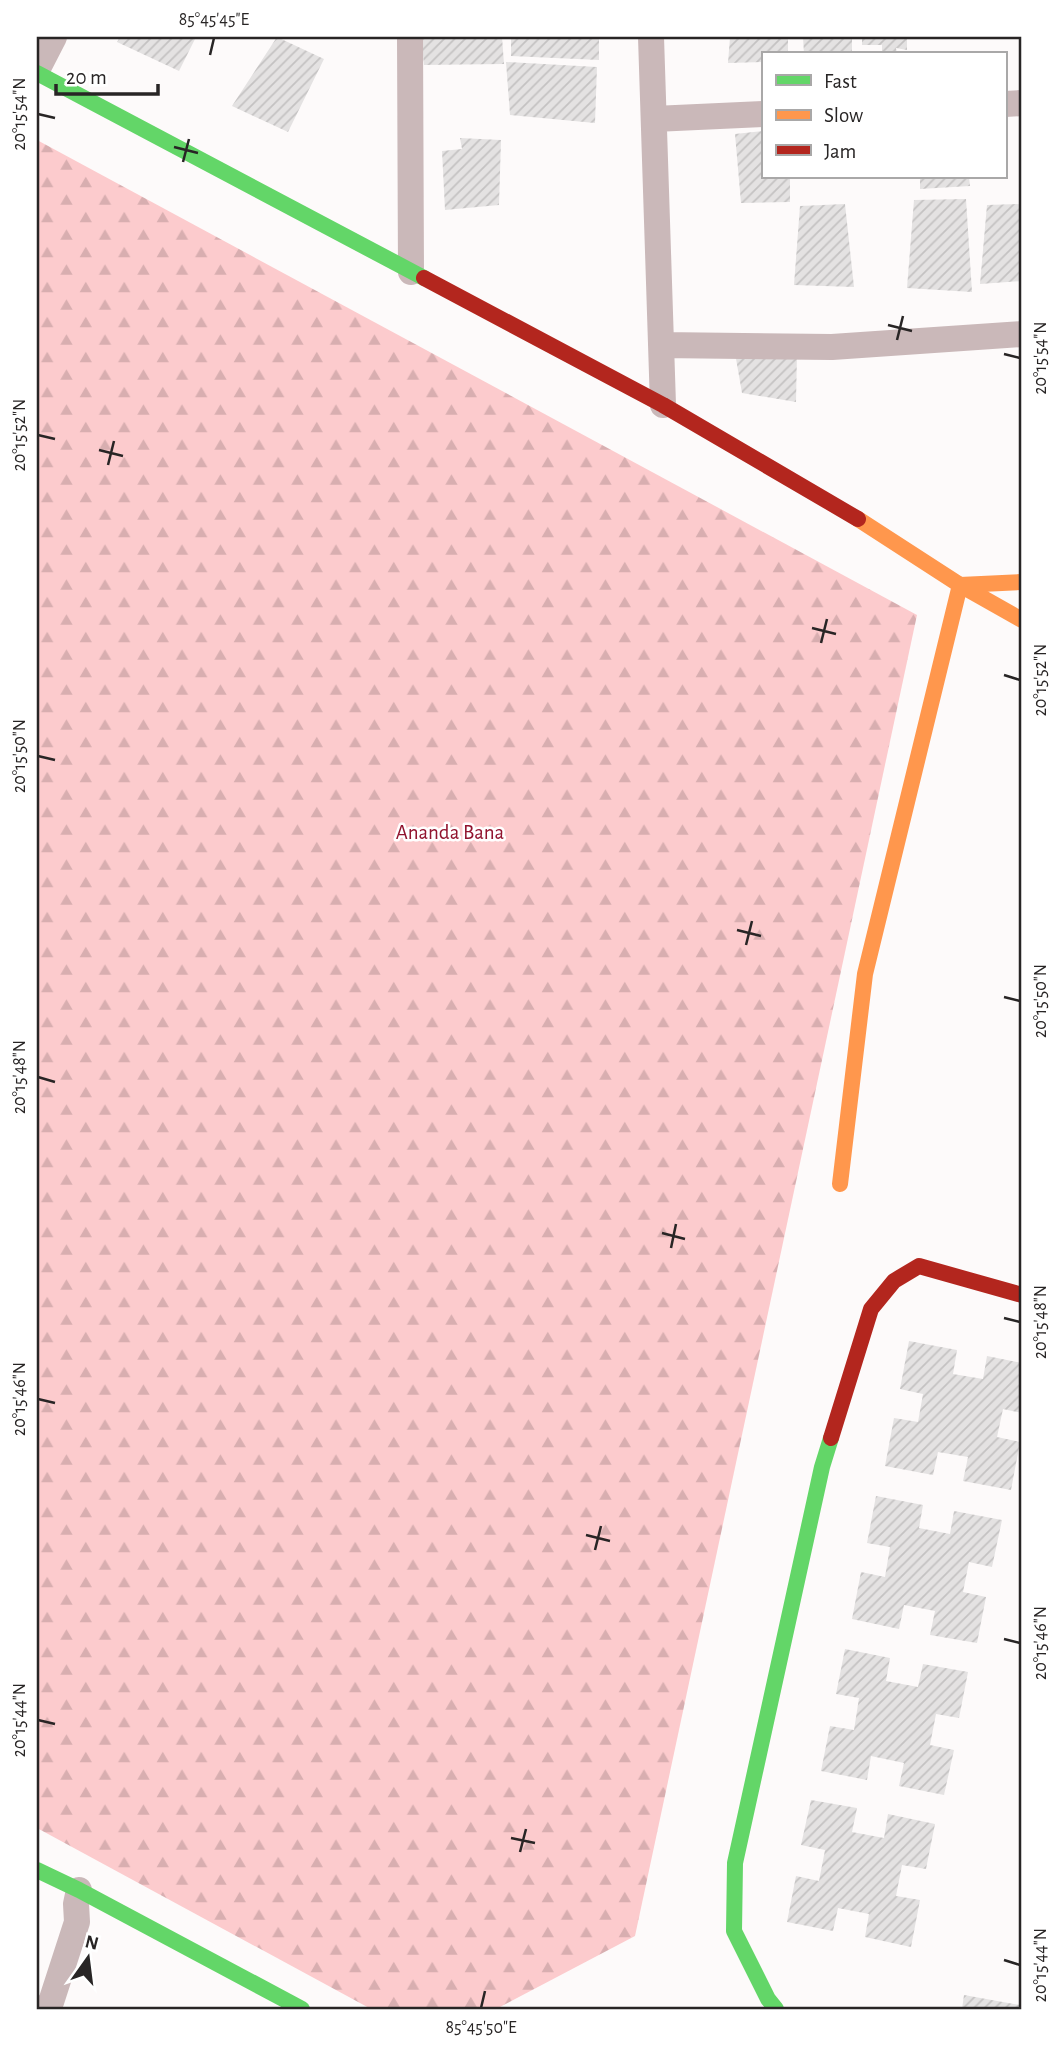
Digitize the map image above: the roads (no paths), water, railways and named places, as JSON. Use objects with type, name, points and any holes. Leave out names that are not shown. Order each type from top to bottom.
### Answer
[{"type":"street","points":[[54,37],[37,71],[663,405],[856,518],[960,585],[1022,620]]},
{"type":"street","points":[[410,37],[411,272]]},
{"type":"street","points":[[651,37],[663,405]]},
{"type":"street","points":[[654,119],[762,114]]},
{"type":"street","points":[[661,345],[832,347],[1022,334]]},
{"type":"street","points":[[960,585],[1022,582]]},
{"type":"street","points":[[840,1184],[865,974],[960,585]]},
{"type":"street","points":[[776,2009],[768,1999],[734,1931],[735,1863],[822,1467],[871,1309],[894,1281],[919,1266],[1022,1295]]},
{"type":"street","points":[[37,1870],[302,2009]]},
{"type":"street","points":[[44,2009],[51,2002],[77,1922],[76,1904],[79,1890]]},
{"type":"park label","name":"Ananda Bana","points":[[450,832]]}]
